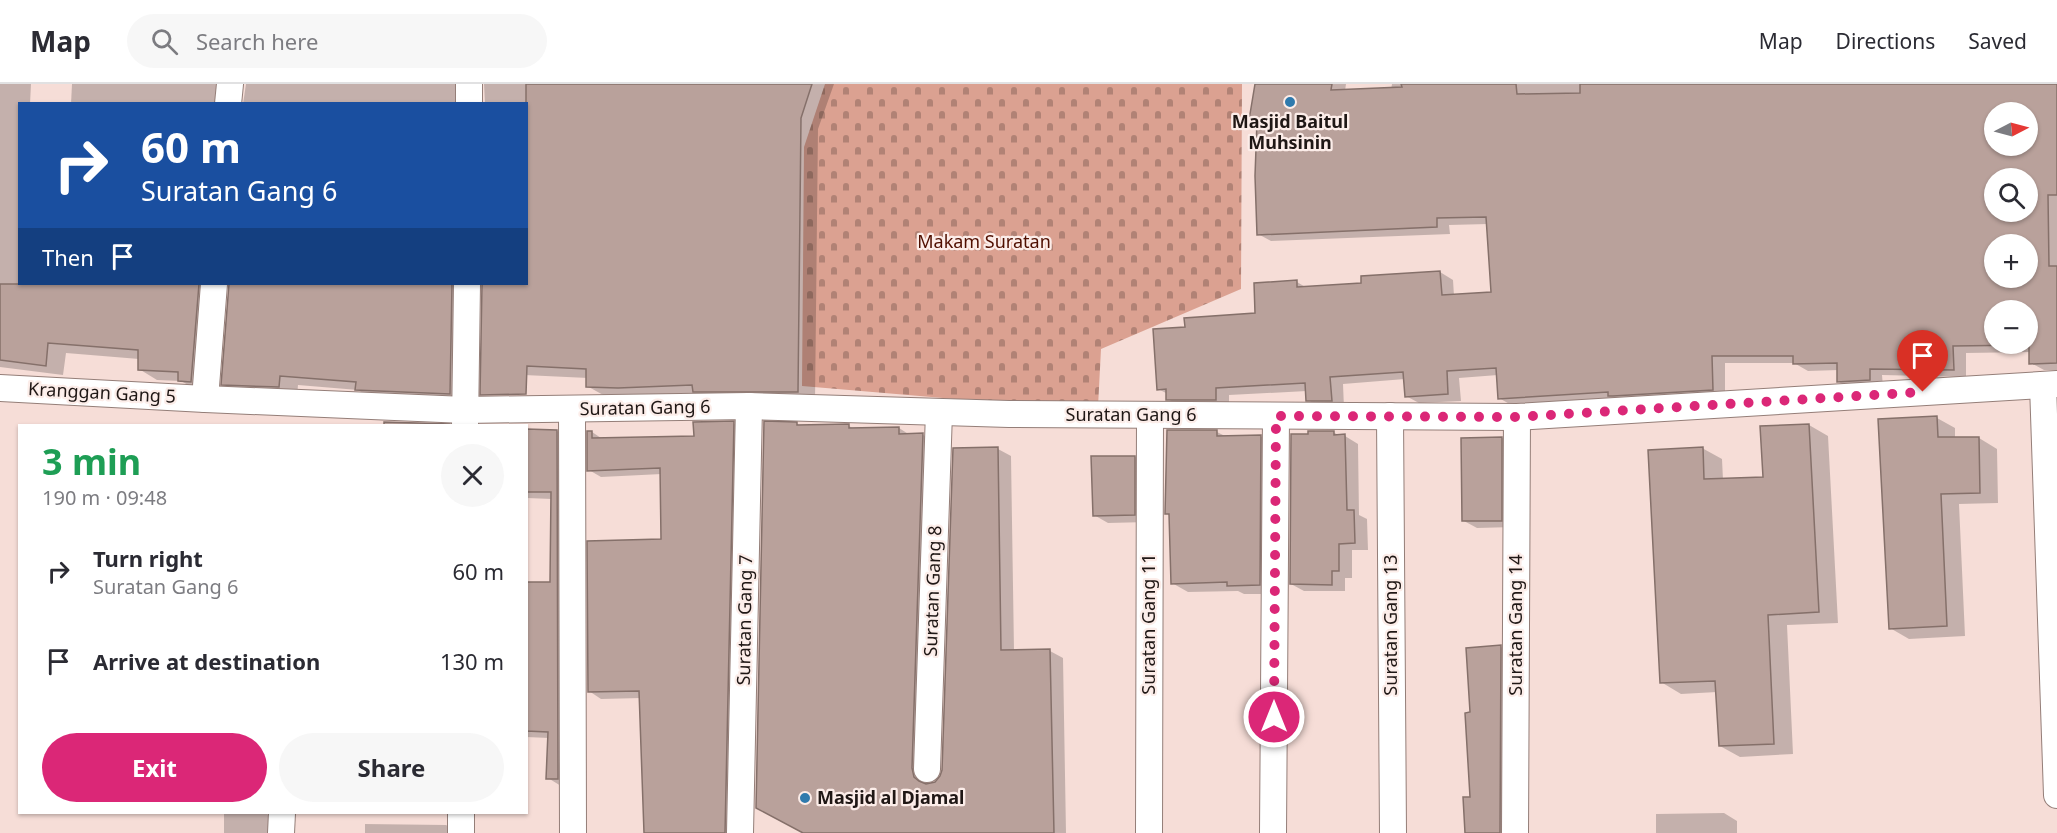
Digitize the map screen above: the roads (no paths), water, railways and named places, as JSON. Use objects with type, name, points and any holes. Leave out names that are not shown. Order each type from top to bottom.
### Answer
[{"type":"street","points":[[228,102],[230,84]]},
{"type":"street","points":[[469,84],[469,102]]},
{"type":"street","points":[[205,399],[214,285]]},
{"type":"street","points":[[465,418],[467,285]]},
{"type":"street","points":[[2050,385],[2057,795]]},
{"type":"street","name":"Suratan Gang 6","points":[[205,399],[296,415],[465,418],[572,410],[749,406],[939,412],[1517,417],[2050,385]]},
{"type":"street","name":"Kranggan Gang 5","points":[[0,388],[205,399]]},
{"type":"street","name":"Suratan Gang 7","points":[[740,833],[749,406]]},
{"type":"street","points":[[572,410],[573,833]]},
{"type":"street","name":"Suratan Gang 8","points":[[927,769],[939,412]]},
{"type":"street","name":"Suratan Gang 11","points":[[1149,833],[1150,415]]},
{"type":"street","points":[[1273,833],[1276,416]]},
{"type":"street","name":"Suratan Gang 13","points":[[1390,416],[1393,833]]},
{"type":"street","name":"Suratan Gang 14","points":[[1515,833],[1517,417]]},
{"type":"street","points":[[281,833],[282,814]]},
{"type":"street","points":[[461,814],[461,833]]},
{"type":"place","name":"Masjid Baitul Muhsinin","points":[[1290,102]]},
{"type":"place","name":"Masjid al Djamal","points":[[805,798]]},
{"type":"park label","name":"Makam Suratan","points":[[984,242]]}]
